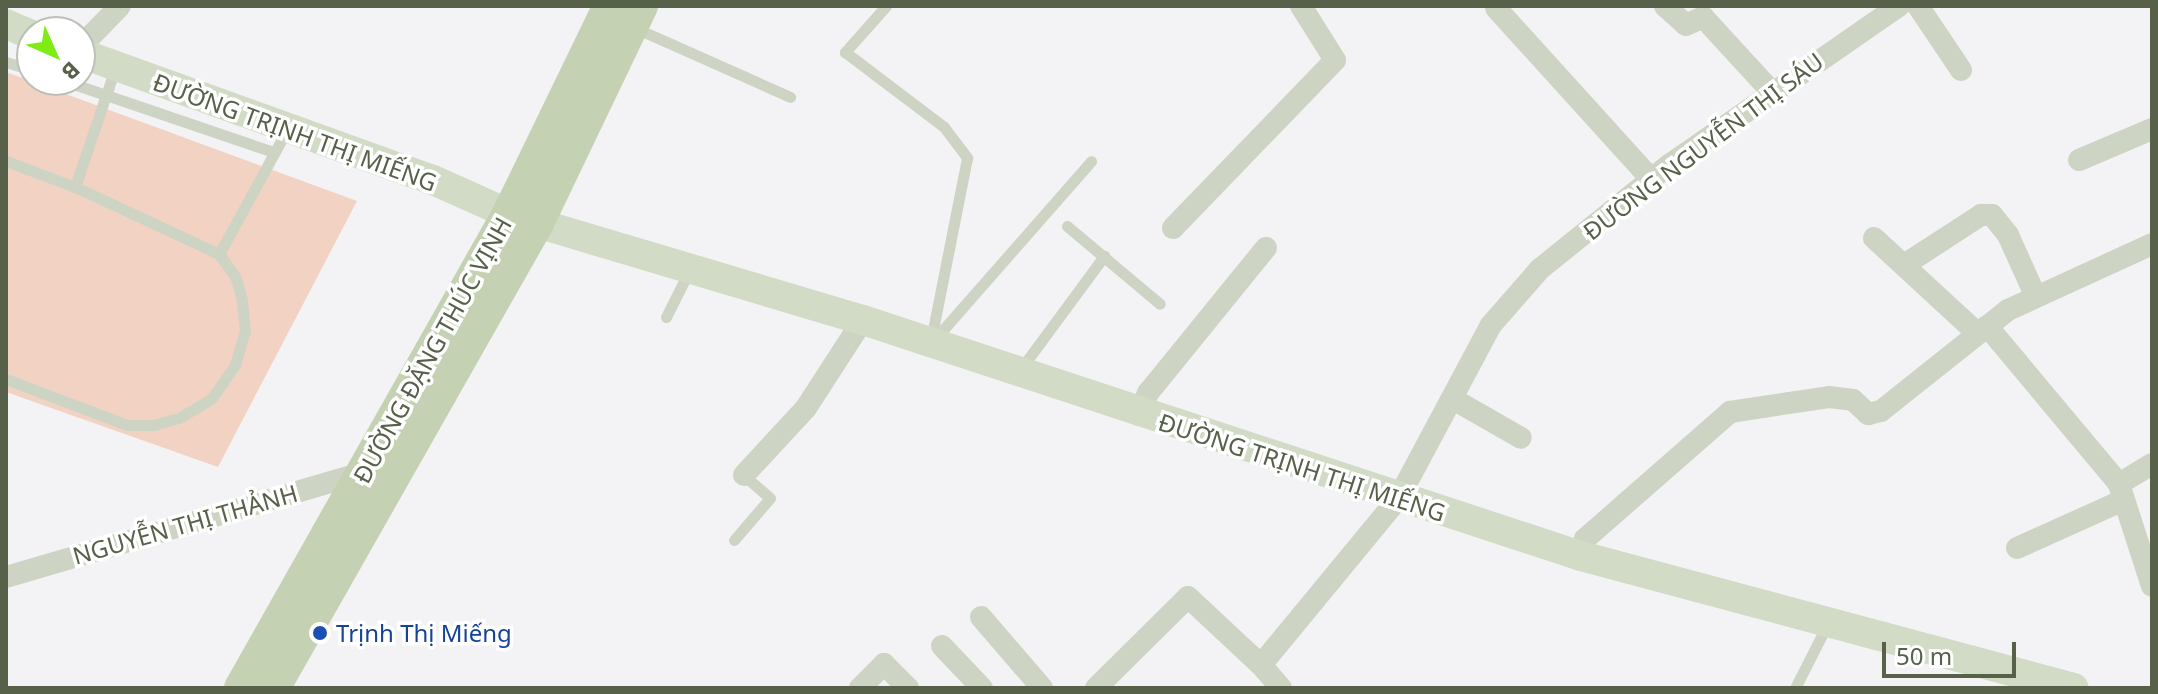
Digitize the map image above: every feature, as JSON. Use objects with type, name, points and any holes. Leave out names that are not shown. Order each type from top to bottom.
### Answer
[{"type":"main road","name":"ĐƯỜNG ĐẶNG THÚC VỊNH","points":[[273,688],[523,219],[628,13]]},
{"type":"main road","name":"ĐƯỜNG TRỊNH THỊ MIẾNG","points":[[96,67],[110,81],[281,140],[523,219],[863,320],[1020,371],[1139,415],[1398,499],[1581,556],[1827,625],[2074,688]]},
{"type":"main road","name":"ĐƯỜNG ĐẶNG THÚC VỊNH","points":[[241,688],[364,472],[523,219]]},
{"type":"street","points":[[96,32],[120,6]]},
{"type":"street","points":[[1173,228],[1335,60],[1301,6]]},
{"type":"street","points":[[1665,6],[1686,25],[1703,17],[1772,92]]},
{"type":"street","name":"ĐƯỜNG NGUYỄN THỊ SÁU","points":[[1261,665],[1398,499],[1491,325],[1540,269],[1651,179],[1899,6]]},
{"type":"street","points":[[1918,6],[1961,70]]},
{"type":"street","points":[[1496,8],[1651,179]]},
{"type":"street","points":[[2079,160],[2152,129]]},
{"type":"street","points":[[1904,265],[1981,215],[1992,215],[2008,235],[2036,297]]},
{"type":"street","points":[[1874,238],[1982,329],[2121,492],[2152,586]]},
{"type":"street","points":[[1581,556],[1585,539],[1730,412],[1829,397],[1853,400],[1868,414],[1881,411],[1982,329],[2036,297],[2152,244]]},
{"type":"street","points":[[1139,415],[1148,393],[1266,248]]},
{"type":"street","points":[[744,475],[806,408],[863,320]]},
{"type":"street","points":[[1453,399],[1521,438]]},
{"type":"street","points":[[2017,548],[2121,492],[2152,464]]},
{"type":"street","name":"NGUYỄN THỊ THẢNH","points":[[7,573],[364,472]]},
{"type":"street","points":[[1096,688],[1188,597],[1261,665],[1281,688]]},
{"type":"street","points":[[981,617],[1042,688]]},
{"type":"street","points":[[942,646],[982,688]]},
{"type":"street","points":[[860,688],[884,664],[908,688]]},
{"type":"lane","points":[[886,6],[845,52],[944,127],[967,158],[930,343]]},
{"type":"lane","points":[[628,13],[790,97]]},
{"type":"lane","points":[[75,187],[110,81],[96,81]]},
{"type":"lane","points":[[219,254],[281,140]]},
{"type":"lane","points":[[6,161],[75,187],[219,254],[235,276],[245,331],[235,365],[212,398],[179,418],[127,425],[6,379]]},
{"type":"lane","points":[[930,343],[1091,161]]},
{"type":"lane","points":[[1067,226],[1160,304]]},
{"type":"lane","points":[[1020,371],[1104,256]]},
{"type":"lane","points":[[666,317],[690,269]]},
{"type":"lane","points":[[734,540],[770,498],[744,475]]},
{"type":"lane","points":[[1795,688],[1827,625]]},
{"type":"shaded area","points":[[6,72],[16,76],[16,96],[71,96],[357,201],[218,467],[6,392]]},
{"type":"place","name":"Trịnh Thị Miếng","points":[[320,633]]}]
